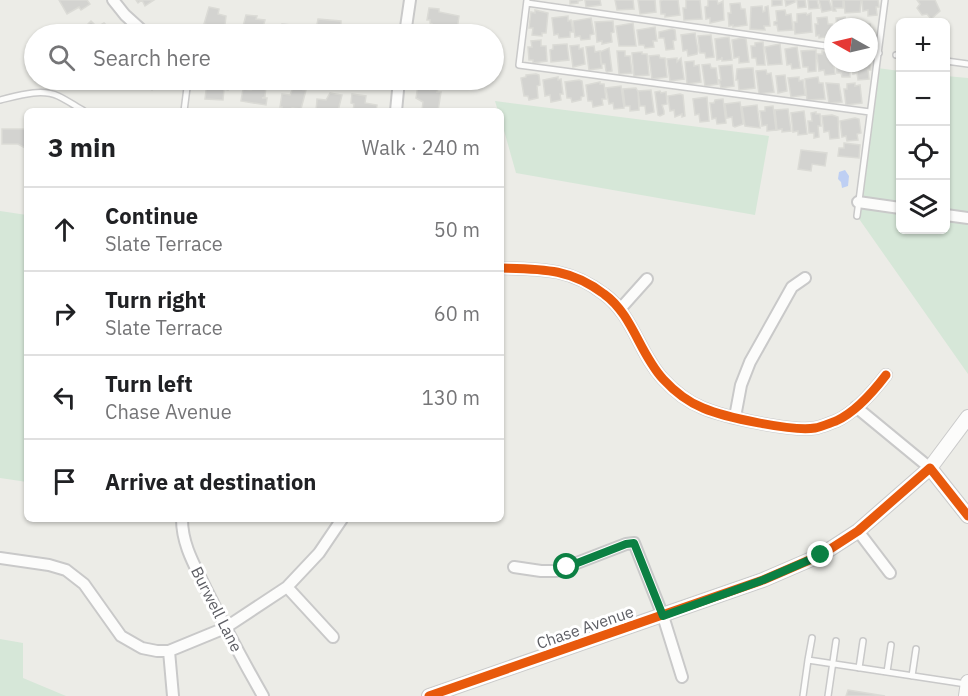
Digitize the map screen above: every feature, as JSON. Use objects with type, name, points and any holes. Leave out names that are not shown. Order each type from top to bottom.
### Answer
[{"type":"main road","name":"Chase Avenue","points":[[429,696],[663,616],[782,572],[821,555],[858,531],[930,468],[968,417]]},
{"type":"main road","points":[[930,468],[968,516]]},
{"type":"main road","points":[[966,696],[968,683]]},
{"type":"street","points":[[113,0],[135,24]]},
{"type":"street","points":[[406,24],[410,0]]},
{"type":"street","points":[[396,108],[398,90]]},
{"type":"street","points":[[858,202],[896,207]]},
{"type":"street","points":[[950,216],[968,218]]},
{"type":"street","points":[[504,268],[546,269],[572,276],[594,287],[621,308],[647,357],[670,386],[701,408],[777,426],[814,428],[838,420],[856,407],[886,375]]},
{"type":"street","points":[[735,417],[741,386],[750,362],[792,288],[805,278]]},
{"type":"street","points":[[621,308],[647,279]]},
{"type":"street","points":[[856,407],[930,468]]},
{"type":"street","name":"Burwell Lane","points":[[182,522],[187,549],[225,628],[263,696]]},
{"type":"street","points":[[0,558],[49,565],[66,570],[84,584],[121,636],[142,648],[169,651],[225,628],[287,587],[319,553],[340,522]]},
{"type":"street","points":[[858,531],[890,573]]},
{"type":"street","points":[[514,567],[556,571],[634,543],[663,616],[682,677]]},
{"type":"street","points":[[287,587],[333,637]]},
{"type":"street","points":[[169,651],[173,696]]},
{"type":"lane","points":[[857,216],[885,0]]},
{"type":"lane","points":[[824,46],[527,2],[519,65],[870,112]]},
{"type":"lane","points":[[950,62],[968,64]]},
{"type":"lane","points":[[184,108],[187,90]]},
{"type":"lane","points":[[0,100],[27,94],[51,94],[79,108]]},
{"type":"lane","points":[[803,696],[812,638]]},
{"type":"lane","points":[[828,696],[836,641]]},
{"type":"lane","points":[[859,668],[863,641]]},
{"type":"lane","points":[[888,672],[891,645]]},
{"type":"lane","points":[[912,676],[916,649]]},
{"type":"lane","points":[[808,660],[968,683]]},
{"type":"green space","points":[[878,68],[896,70],[896,234],[950,234],[950,76],[968,78],[968,374],[857,216],[876,72]]},
{"type":"green space","points":[[495,101],[769,136],[755,215],[516,173],[504,131],[504,108],[497,108]]},
{"type":"green space","points":[[0,211],[24,215],[24,482],[0,478]]},
{"type":"green space","points":[[0,639],[23,643],[23,678],[66,696],[0,696]]},
{"type":"water","points":[[845,170],[849,176],[848,186],[842,188],[838,179],[839,172]]},
{"type":"building","points":[[59,0],[87,0],[90,4],[81,10],[79,7],[67,14]]},
{"type":"building","points":[[142,0],[154,0],[145,6]]},
{"type":"building","points":[[570,0],[583,0],[570,4]]},
{"type":"building","points":[[585,0],[600,0],[601,5],[586,7]]},
{"type":"building","points":[[615,0],[633,0],[634,9],[617,10]]},
{"type":"building","points":[[638,0],[655,0],[656,12],[640,14]]},
{"type":"building","points":[[678,0],[680,15],[665,17],[665,14],[661,14],[660,1]]},
{"type":"building","points":[[686,0],[700,0],[702,19],[684,20],[683,8],[686,8]]},
{"type":"building","points":[[708,0],[717,0],[718,4],[723,1],[724,20],[710,23],[710,18],[706,19],[705,7],[708,6]]},
{"type":"building","points":[[772,0],[782,0],[782,5],[772,6]]},
{"type":"building","points":[[785,0],[795,0],[795,2],[786,6]]},
{"type":"building","points":[[797,0],[805,0],[806,7],[798,8]]},
{"type":"building","points":[[808,0],[817,0],[819,8],[809,9]]},
{"type":"building","points":[[819,0],[829,0],[832,10],[822,12]]},
{"type":"building","points":[[832,0],[843,0],[843,8],[835,8],[836,11],[833,11]]},
{"type":"building","points":[[844,0],[861,0],[860,12],[845,13]]},
{"type":"building","points":[[862,0],[878,0],[877,15],[868,16],[868,10],[863,11]]},
{"type":"building","points":[[917,0],[935,0],[940,11],[930,18],[927,14],[922,15],[917,8],[920,4]]},
{"type":"building","points":[[740,3],[741,9],[745,9],[747,25],[729,26],[730,4]]},
{"type":"building","points":[[762,6],[763,12],[768,6],[770,26],[764,26],[765,30],[750,29],[751,7]]},
{"type":"building","points":[[209,7],[219,9],[218,14],[226,16],[225,24],[204,24]]},
{"type":"building","points":[[429,8],[459,16],[458,24],[432,24],[430,20],[427,20]]},
{"type":"building","points":[[535,10],[548,13],[546,33],[542,33],[542,36],[532,35],[533,28],[529,28],[531,12],[535,13]]},
{"type":"building","points":[[785,10],[786,15],[791,14],[793,30],[778,31],[777,25],[774,25],[777,21],[776,11]]},
{"type":"building","points":[[806,13],[807,15],[811,13],[812,32],[795,34],[794,22],[797,22],[797,14]]},
{"type":"building","points":[[246,15],[257,16],[256,19],[265,20],[264,24],[244,24]]},
{"type":"building","points":[[568,16],[573,32],[570,32],[570,37],[559,38],[558,34],[554,35],[552,18]]},
{"type":"building","points":[[827,17],[824,18],[824,37],[816,36],[817,18]]},
{"type":"building","points":[[591,18],[594,34],[590,35],[590,39],[581,40],[580,36],[575,37],[573,21]]},
{"type":"building","points":[[318,19],[341,21],[341,24],[317,24]]},
{"type":"building","points":[[613,21],[612,42],[602,44],[602,41],[597,42],[595,22]]},
{"type":"building","points":[[633,23],[636,46],[619,46],[616,26]]},
{"type":"building","points":[[655,27],[657,41],[653,41],[654,47],[645,48],[644,45],[639,45],[637,30]]},
{"type":"building","points":[[675,30],[676,40],[673,41],[674,49],[666,50],[664,38],[659,38],[659,32]]},
{"type":"building","points":[[695,33],[698,51],[697,54],[688,56],[687,50],[683,51],[681,35]]},
{"type":"building","points":[[711,35],[714,57],[706,58],[705,53],[700,53],[698,36]]},
{"type":"building","points":[[729,37],[732,60],[722,61],[722,57],[717,60],[715,39]]},
{"type":"building","points":[[746,39],[749,62],[739,63],[739,57],[734,58],[732,40]]},
{"type":"building","points":[[541,40],[541,46],[546,46],[547,61],[533,63],[533,60],[529,60],[528,47],[532,47],[531,41]]},
{"type":"building","points":[[763,42],[765,65],[757,65],[756,58],[752,58],[751,46]]},
{"type":"building","points":[[567,44],[569,60],[551,62],[550,50],[553,49],[553,45]]},
{"type":"building","points":[[780,44],[782,64],[768,65],[765,47]]},
{"type":"building","points":[[579,45],[579,49],[583,48],[585,64],[573,67],[570,46]]},
{"type":"building","points":[[594,46],[595,52],[600,51],[602,68],[589,70],[586,47]]},
{"type":"building","points":[[797,47],[800,68],[792,69],[791,64],[787,65],[785,49]]},
{"type":"building","points":[[609,48],[612,71],[607,72],[605,64],[601,64],[600,52]]},
{"type":"building","points":[[816,50],[816,71],[808,72],[808,67],[803,67],[801,51]]},
{"type":"building","points":[[617,51],[625,51],[625,56],[630,56],[632,73],[619,74]]},
{"type":"building","points":[[824,51],[824,70],[819,71],[817,54],[822,54]]},
{"type":"building","points":[[642,52],[642,54],[647,54],[649,75],[634,76],[632,53]]},
{"type":"building","points":[[659,55],[660,58],[665,58],[667,77],[652,79],[649,56]]},
{"type":"building","points":[[677,58],[677,62],[681,58],[684,79],[670,81],[667,59]]},
{"type":"building","points":[[694,61],[694,66],[699,65],[701,82],[687,84],[685,62]]},
{"type":"building","points":[[710,64],[711,68],[716,68],[718,84],[705,86],[702,65]]},
{"type":"building","points":[[732,65],[734,86],[721,88],[719,66]]},
{"type":"building","points":[[753,68],[755,88],[739,90],[738,80],[736,80],[737,69]]},
{"type":"building","points":[[766,70],[767,74],[771,73],[774,92],[759,94],[756,71]]},
{"type":"building","points":[[824,72],[835,72],[835,74],[825,75]]},
{"type":"building","points":[[850,72],[850,77],[842,77],[841,73],[837,73]]},
{"type":"building","points":[[853,72],[868,72],[869,79],[858,80],[857,73],[853,74]]},
{"type":"building","points":[[539,75],[540,85],[537,86],[538,98],[529,100],[528,96],[524,96],[521,78]]},
{"type":"building","points":[[785,75],[787,91],[778,93],[776,76]]},
{"type":"building","points":[[558,77],[558,80],[561,79],[563,94],[560,94],[561,100],[551,102],[550,95],[545,96],[543,80]]},
{"type":"building","points":[[799,77],[799,81],[803,80],[805,95],[791,97],[788,78]]},
{"type":"building","points":[[818,77],[819,83],[823,83],[825,99],[807,100],[805,79]]},
{"type":"building","points":[[582,81],[584,96],[581,100],[572,102],[571,98],[567,98],[565,82]]},
{"type":"building","points":[[600,82],[604,84],[606,99],[602,99],[603,105],[593,107],[592,101],[588,101],[586,85]]},
{"type":"building","points":[[826,83],[839,84],[842,102],[829,103]]},
{"type":"building","points":[[855,83],[855,86],[860,85],[862,103],[846,105],[844,89],[847,89],[847,84]]},
{"type":"building","points":[[621,86],[624,108],[614,109],[613,103],[609,104],[606,88]]},
{"type":"building","points":[[636,88],[639,110],[630,111],[630,106],[625,106],[623,89]]},
{"type":"building","points":[[206,90],[224,90],[223,100],[205,99]]},
{"type":"building","points":[[243,90],[266,90],[265,97],[262,98],[267,98],[266,105],[241,101]]},
{"type":"building","points":[[292,90],[306,90],[301,108],[280,107],[282,94],[290,95]]},
{"type":"building","points":[[417,90],[441,92],[438,108],[422,108],[423,102],[416,98]]},
{"type":"building","points":[[651,90],[654,112],[646,114],[645,106],[640,106],[638,91]]},
{"type":"building","points":[[660,91],[661,93],[666,92],[667,104],[662,105],[664,114],[660,116],[655,92]]},
{"type":"building","points":[[330,93],[342,95],[339,108],[316,108],[317,99],[326,100]]},
{"type":"building","points":[[352,94],[366,96],[365,103],[377,105],[376,108],[353,108],[354,104],[351,103]]},
{"type":"building","points":[[683,95],[685,116],[682,117],[682,114],[675,117],[674,110],[670,111],[668,96]]},
{"type":"building","points":[[707,97],[709,121],[700,122],[699,114],[695,115],[693,99]]},
{"type":"building","points":[[723,99],[726,123],[717,124],[716,118],[712,119],[710,103]]},
{"type":"building","points":[[740,102],[743,124],[735,127],[732,117],[727,118],[725,104]]},
{"type":"building","points":[[757,105],[760,128],[745,126],[742,107]]},
{"type":"building","points":[[773,106],[776,130],[767,131],[767,125],[762,126],[760,111],[765,111],[765,107]]},
{"type":"building","points":[[788,109],[791,131],[782,132],[782,129],[777,130],[775,110]]},
{"type":"building","points":[[804,111],[807,134],[798,135],[798,131],[793,132],[791,113]]},
{"type":"building","points":[[811,113],[820,114],[821,126],[818,126],[819,137],[814,138],[814,133],[809,133],[808,121],[812,121]]},
{"type":"building","points":[[822,116],[838,117],[839,138],[830,139],[829,131],[824,132]]},
{"type":"building","points":[[859,119],[861,133],[857,134],[858,140],[847,141],[846,136],[842,137],[840,121]]},
{"type":"building","points":[[2,129],[24,130],[24,147],[18,144],[2,144]]},
{"type":"building","points":[[844,143],[860,145],[859,158],[838,156],[839,148],[844,148]]},
{"type":"building","points":[[801,150],[827,153],[825,166],[812,164],[811,171],[798,169]]},
{"type":"building","points":[[848,690],[885,696],[846,696]]},
{"type":"cycle path","points":[[504,268],[555,272],[591,285],[622,312],[648,358],[667,383],[692,403],[726,415],[775,426],[805,429],[817,427],[836,421],[857,407],[886,375]]},
{"type":"cycle path","points":[[429,696],[763,580],[821,555],[858,531],[930,468],[968,516]]},
{"type":"route","points":[[567,567],[634,543],[663,616],[763,580],[821,555]]}]
